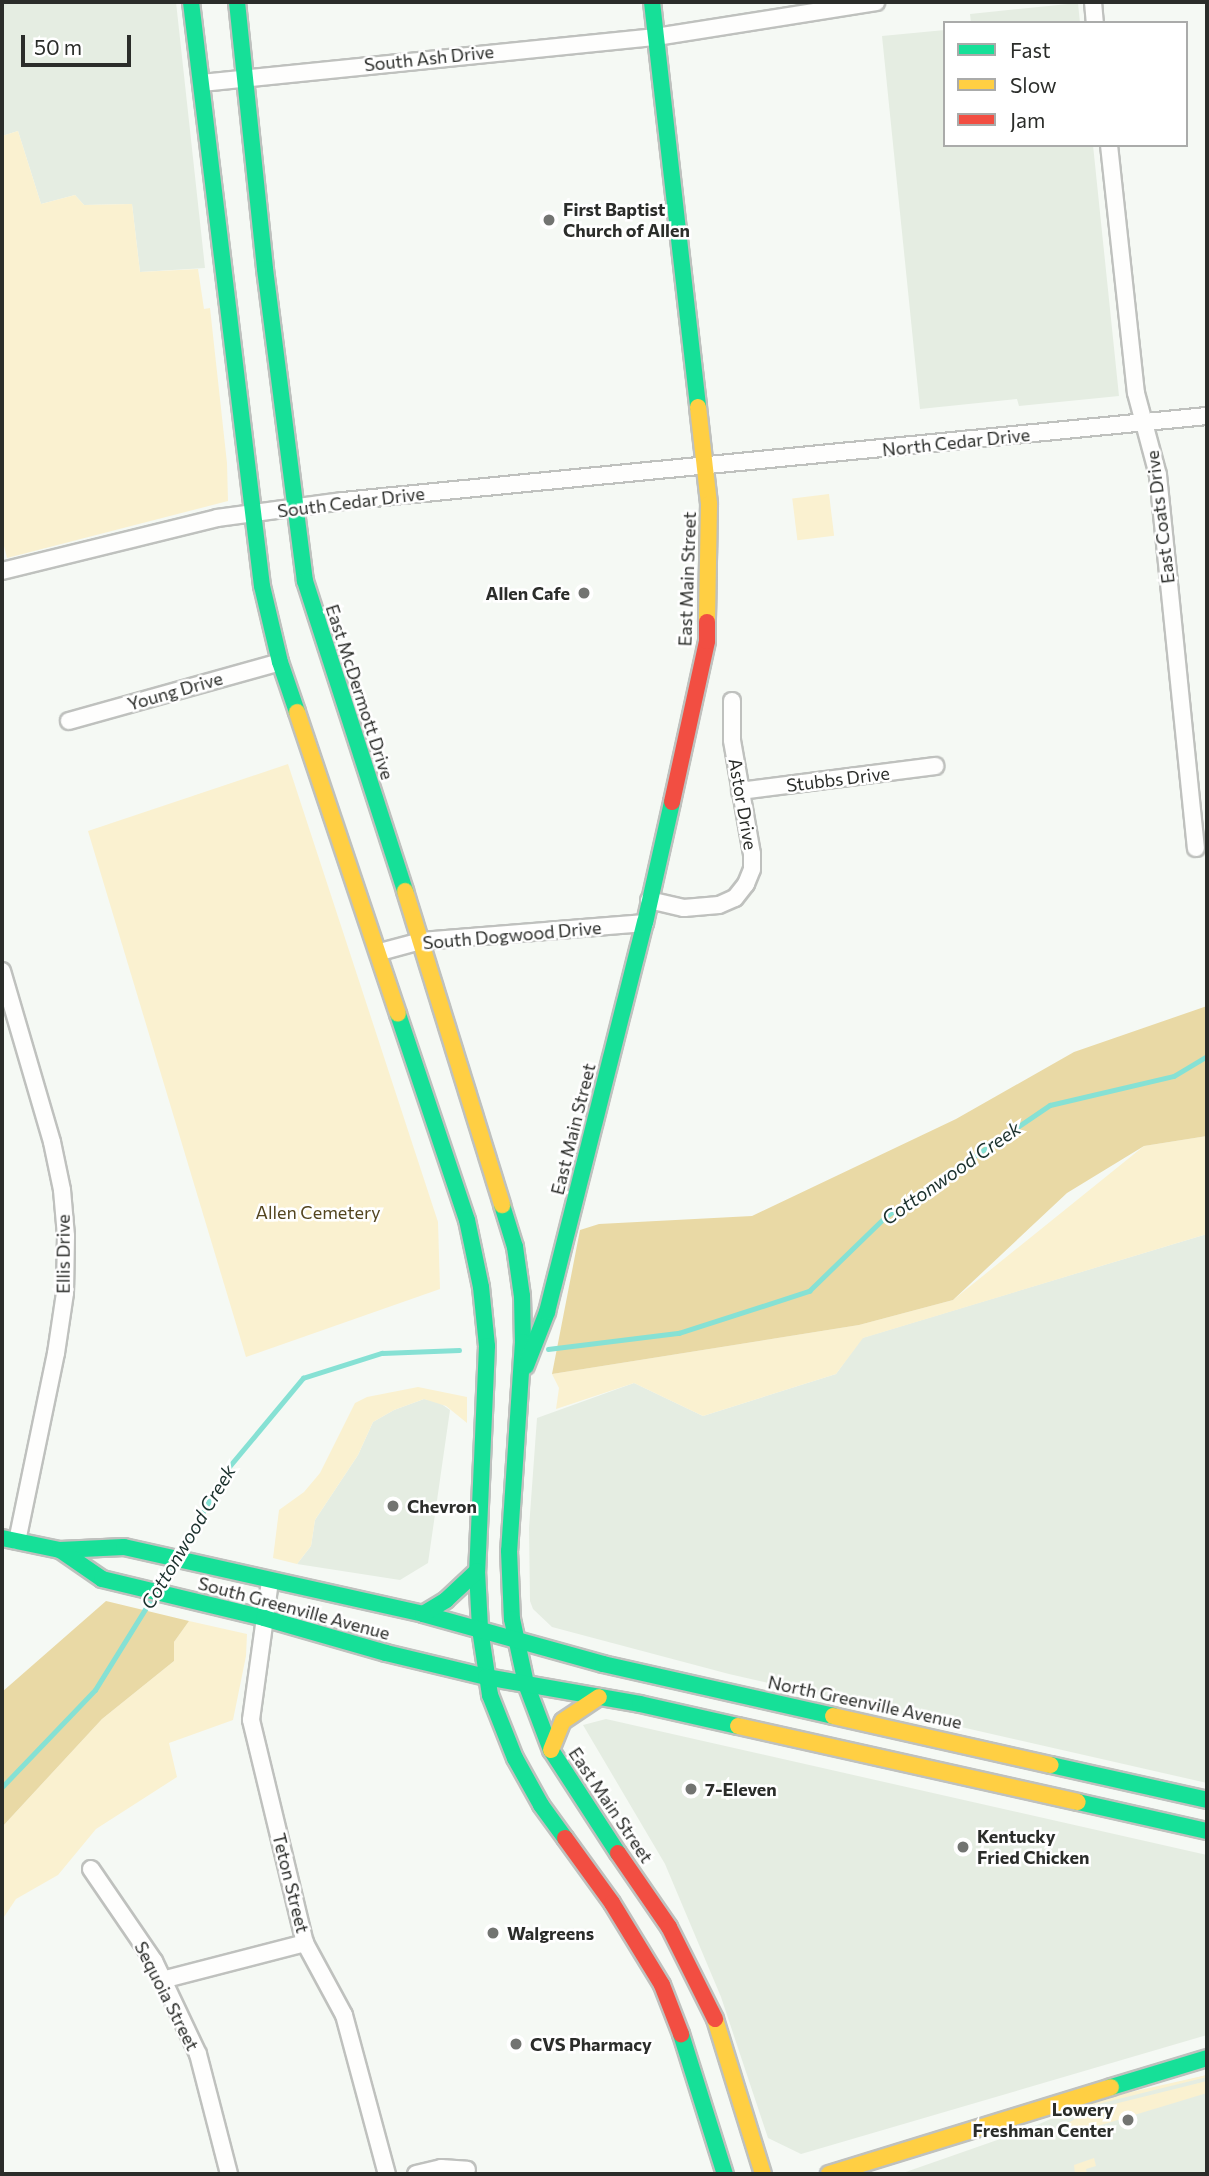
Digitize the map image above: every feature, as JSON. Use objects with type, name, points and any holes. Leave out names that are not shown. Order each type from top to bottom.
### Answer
[{"type":"main road","points":[[191,2],[262,586],[280,662],[380,952],[467,1220],[481,1287],[487,1346],[477,1571],[486,1677],[515,1758],[541,1805],[652,1965],[673,2010],[725,2174]]},
{"type":"main road","name":"East McDermott Drive","points":[[237,2],[293,508],[309,593],[421,941],[515,1247],[522,1296],[520,1376]]},
{"type":"main road","name":"East Main Street","points":[[652,2],[705,465],[710,555],[707,640],[645,923],[547,1312],[538,1342],[520,1376],[509,1551],[516,1639],[526,1684],[551,1749],[575,1790],[629,1866],[681,1948],[712,2011],[763,2174]]},
{"type":"main road","name":"South Greenville Avenue","points":[[9,1539],[60,1550],[124,1547],[423,1614],[516,1639]]},
{"type":"main road","name":"South Greenville Avenue","points":[[60,1550],[102,1579],[264,1618],[486,1677],[526,1684]]},
{"type":"main road","points":[[423,1614],[446,1600],[477,1571]]},
{"type":"main road","name":"North Greenville Avenue","points":[[516,1639],[603,1664],[1207,1800]]},
{"type":"main road","points":[[526,1684],[598,1697],[1207,1831]]},
{"type":"main road","points":[[551,1749],[563,1721],[598,1697]]},
{"type":"main road","points":[[652,1965],[681,1948]]},
{"type":"main road","points":[[829,2174],[1207,2058]]},
{"type":"street","name":"South Ash Drive","points":[[202,83],[656,37],[876,2]]},
{"type":"street","points":[[1093,2],[1096,21]]},
{"type":"street","name":"East Coats Drive","points":[[1109,147],[1136,393],[1158,475],[1196,848]]},
{"type":"street","name":"North Cedar Drive","points":[[705,465],[1207,416]]},
{"type":"street","name":"South Cedar Drive","points":[[2,572],[167,530],[252,514],[705,465]]},
{"type":"street","name":"Young Drive","points":[[69,721],[280,662]]},
{"type":"street","name":"Astor Drive","points":[[649,900],[684,908],[719,905],[735,898],[746,884],[752,869],[752,854],[732,740],[732,701]]},
{"type":"street","name":"Stubbs Drive","points":[[740,791],[935,766]]},
{"type":"street","name":"South Dogwood Drive","points":[[380,952],[421,941],[645,923]]},
{"type":"street","name":"Ellis Drive","points":[[2,971],[52,1142],[62,1190],[66,1236],[65,1293],[56,1353],[9,1539]]},
{"type":"street","name":"Teton Street","points":[[270,1581],[251,1720],[305,1943],[344,2015],[387,2174]]},
{"type":"street","name":"Sequoia Street","points":[[91,1869],[154,1961],[198,2054],[229,2174]]},
{"type":"street","points":[[162,1980],[305,1943]]},
{"type":"street","points":[[416,2174],[441,2168],[467,2170]]},
{"type":"shaded area","points":[[2,2],[176,2],[205,268],[140,272],[132,204],[84,205],[75,195],[41,204],[18,131],[2,136]]},
{"type":"shaded area","points":[[1078,3],[1080,21],[971,21],[970,14]]},
{"type":"shaded area","points":[[943,30],[943,147],[1093,147],[1119,396],[1019,406],[1017,399],[920,409],[882,36]]},
{"type":"shaded area","points":[[1207,1006],[1207,1136],[1144,1146],[1067,1193],[953,1300],[859,1325],[552,1374],[580,1230],[599,1224],[752,1216],[956,1119],[1074,1052]]},
{"type":"shaded area","points":[[1207,1234],[1207,1783],[729,1674],[552,1627],[533,1609],[530,1601],[529,1528],[537,1418],[634,1383],[703,1416],[836,1374],[862,1338]]},
{"type":"shaded area","points":[[424,1399],[437,1401],[450,1410],[428,1563],[400,1580],[297,1564],[311,1546],[315,1520],[358,1455],[373,1422],[394,1410]]},
{"type":"shaded area","points":[[106,1601],[189,1621],[174,1642],[174,1661],[102,1719],[2,1827],[2,1692]]},
{"type":"shaded area","points":[[606,1719],[1207,1855],[1207,2035],[801,2154],[768,2138],[721,1997],[665,1864],[583,1725]]},
{"type":"shaded area","name":"Lowery Freshman Center","points":[[1207,2075],[1207,2174],[900,2174],[1023,2131],[1076,2108]]},
{"type":"green space","points":[[18,131],[41,204],[75,195],[84,205],[132,204],[140,272],[198,269],[204,309],[210,308],[227,463],[228,501],[7,558],[2,538],[2,136]]},
{"type":"green space","points":[[829,494],[834,536],[797,540],[792,499]]},
{"type":"green space","name":"Allen Cemetery","points":[[288,764],[438,1222],[440,1289],[246,1357],[88,831]]},
{"type":"green space","points":[[1207,1136],[1207,1234],[863,1338],[836,1374],[703,1416],[634,1383],[556,1409],[559,1388],[552,1374],[859,1325],[953,1300],[1144,1146]]},
{"type":"green space","points":[[418,1387],[467,1397],[467,1423],[446,1406],[424,1399],[394,1410],[373,1422],[358,1455],[315,1520],[311,1546],[297,1564],[273,1558],[279,1510],[304,1492],[320,1473],[355,1403],[367,1397]]},
{"type":"green space","points":[[189,1621],[247,1634],[246,1656],[233,1720],[169,1743],[177,1777],[96,1829],[58,1875],[16,1899],[2,1920],[2,1827],[102,1719],[174,1661],[174,1642]]},
{"type":"green space","points":[[1207,2075],[1090,2106],[1063,2120],[1068,2111],[1122,2094]]},
{"type":"green space","points":[[1207,2081],[1207,2093],[1078,2132],[1069,2131],[1064,2125],[1094,2109]]},
{"type":"green space","points":[[1094,2158],[1096,2166],[1086,2169],[1087,2174],[1075,2174],[1074,2165]]},
{"type":"waterway","name":"Cottonwood Creek","points":[[548,1349],[679,1333],[809,1291],[885,1217],[1050,1105],[1174,1076],[1207,1056]]},
{"type":"waterway","name":"Cottonwood Creek","points":[[180,1552],[228,1468],[303,1378],[382,1353],[459,1350]]},
{"type":"waterway","name":"Cottonwood Creek","points":[[160,1585],[172,1565]]},
{"type":"waterway","name":"Cottonwood Creek","points":[[2,1787],[95,1690],[152,1598]]},
{"type":"traffic: fast","points":[[191,2],[262,586],[280,662],[297,712]]},
{"type":"traffic: fast","points":[[237,2],[265,269],[305,581],[405,891]]},
{"type":"traffic: fast","points":[[652,2],[698,407]]},
{"type":"traffic: fast","points":[[526,1366],[547,1312],[645,923],[672,802]]},
{"type":"traffic: fast","points":[[398,1014],[467,1220],[481,1287],[487,1346],[477,1571],[480,1629],[490,1695],[515,1758],[541,1805],[565,1838]]},
{"type":"traffic: fast","points":[[502,1205],[515,1247],[522,1296],[523,1342],[509,1551],[512,1619],[526,1684],[551,1750],[618,1853]]},
{"type":"traffic: fast","points":[[2,1538],[60,1550],[124,1547],[423,1614],[603,1664],[833,1716]]},
{"type":"traffic: fast","points":[[60,1550],[102,1579],[264,1618],[386,1653],[486,1677],[640,1704],[738,1726]]},
{"type":"traffic: fast","points":[[423,1614],[446,1600],[477,1571]]},
{"type":"traffic: fast","points":[[1051,1765],[1207,1800]]},
{"type":"traffic: fast","points":[[1078,1802],[1207,1831]]},
{"type":"traffic: fast","points":[[681,2034],[725,2174]]},
{"type":"traffic: fast","points":[[1111,2087],[1207,2058]]},
{"type":"traffic: slow","points":[[698,407],[709,504],[707,622]]},
{"type":"traffic: slow","points":[[297,712],[398,1014]]},
{"type":"traffic: slow","points":[[405,891],[502,1205]]},
{"type":"traffic: slow","points":[[551,1750],[563,1721],[599,1697]]},
{"type":"traffic: slow","points":[[833,1716],[1051,1765]]},
{"type":"traffic: slow","points":[[738,1726],[1078,1802]]},
{"type":"traffic: slow","points":[[715,2019],[763,2174]]},
{"type":"traffic: slow","points":[[829,2174],[1111,2087]]},
{"type":"traffic: jam","points":[[672,802],[707,641],[707,622]]},
{"type":"traffic: jam","points":[[565,1838],[612,1903],[662,1985],[681,2034]]},
{"type":"traffic: jam","points":[[618,1853],[669,1927],[715,2019]]},
{"type":"place","name":"First Baptist Church of Allen","points":[[549,220]]},
{"type":"place","name":"Allen Cafe","points":[[584,593]]},
{"type":"place","name":"Chevron","points":[[393,1506]]},
{"type":"place","name":"7-Eleven","points":[[691,1789]]},
{"type":"place","name":"Kentucky Fried Chicken","points":[[963,1847]]},
{"type":"place","name":"Walgreens","points":[[493,1933]]},
{"type":"place","name":"CVS Pharmacy","points":[[516,2044]]},
{"type":"place","name":"Lowery Freshman Center","points":[[1128,2120]]}]
